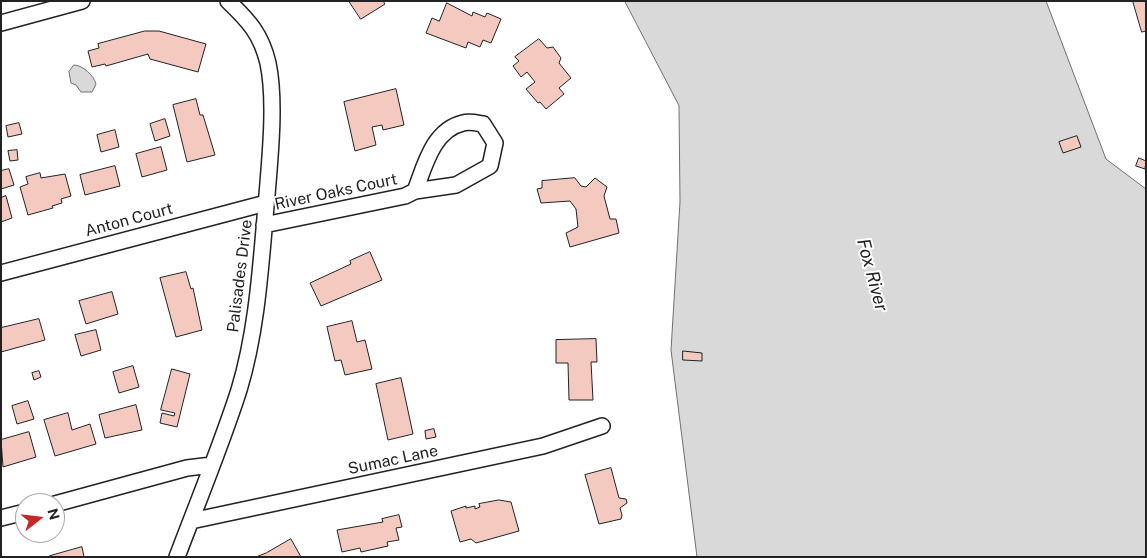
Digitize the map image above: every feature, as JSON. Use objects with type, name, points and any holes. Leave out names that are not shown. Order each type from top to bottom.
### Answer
[{"type":"street","points":[[1,23],[82,1]]},
{"type":"street","name":"Palisades Drive","points":[[177,557],[239,388],[254,327],[264,225],[270,154],[271,81],[268,63],[254,27],[228,1]]},
{"type":"street","name":"River Oaks Court","points":[[264,225],[404,196],[415,191],[456,185],[490,166],[496,144],[483,124],[464,122],[444,133],[430,150],[415,191]]},
{"type":"street","name":"Anton Court","points":[[1,273],[266,203]]},
{"type":"street","name":"Sumac Lane","points":[[190,521],[542,446],[602,426]]},
{"type":"street","points":[[65,501],[187,468],[212,465]]},
{"type":"street","points":[[1,518],[15,514]]},
{"type":"water","name":"Fox River","points":[[625,1],[1046,1],[1106,159],[1146,189],[1146,557],[697,557],[671,350],[680,202],[679,106]]},
{"type":"water","points":[[74,65],[84,69],[93,78],[96,84],[92,92],[81,92],[76,85],[71,83],[69,72]]},
{"type":"building","points":[[349,1],[383,1],[385,4],[361,19]]},
{"type":"building","points":[[1133,1],[1146,1],[1146,31],[1142,32]]},
{"type":"building","points":[[447,3],[472,16],[473,12],[485,17],[487,13],[501,19],[491,43],[483,40],[480,47],[468,42],[466,48],[426,33],[432,18],[439,21]]},
{"type":"building","points":[[145,31],[159,31],[206,44],[198,72],[150,59],[148,54],[106,66],[105,64],[92,67],[88,51],[99,48],[98,44]]},
{"type":"building","points":[[539,39],[547,48],[553,47],[561,58],[559,63],[571,78],[559,88],[564,94],[546,109],[526,89],[535,82],[527,72],[521,77],[513,66],[519,61],[515,57]]},
{"type":"building","points":[[396,89],[404,125],[383,130],[382,125],[372,127],[376,145],[355,151],[344,102]]},
{"type":"building","points":[[196,99],[215,155],[187,162],[173,105]]},
{"type":"building","points":[[165,119],[170,136],[155,141],[150,124]]},
{"type":"building","points":[[19,123],[22,134],[8,137],[6,126]]},
{"type":"building","points":[[115,130],[119,147],[101,152],[97,135]]},
{"type":"building","points":[[1077,136],[1081,147],[1063,153],[1059,142]]},
{"type":"building","points":[[161,147],[167,170],[142,177],[136,154]]},
{"type":"building","points":[[17,150],[18,160],[10,161],[8,151]]},
{"type":"building","points":[[1139,158],[1146,161],[1145,169],[1136,166]]},
{"type":"building","points":[[115,166],[120,186],[85,195],[80,175]]},
{"type":"building","points":[[9,169],[14,185],[1,189],[1,171]]},
{"type":"building","points":[[40,173],[41,178],[65,174],[71,196],[61,199],[62,203],[52,206],[53,208],[28,215],[20,187],[28,184],[26,177]]},
{"type":"building","points":[[575,178],[581,186],[586,187],[595,178],[607,187],[604,196],[610,219],[616,219],[619,233],[570,247],[566,233],[578,227],[576,209],[570,201],[541,203],[537,189],[542,188],[542,181]]},
{"type":"building","points":[[6,196],[12,218],[1,222],[1,198]]},
{"type":"building","points":[[370,252],[382,280],[321,306],[310,283],[351,264],[350,261]]},
{"type":"building","points":[[186,272],[191,289],[193,288],[202,330],[176,337],[160,278]]},
{"type":"building","points":[[112,292],[118,314],[86,324],[79,301]]},
{"type":"building","points":[[39,319],[45,340],[1,352],[1,328]]},
{"type":"building","points":[[352,321],[357,342],[365,340],[372,369],[345,375],[341,360],[335,361],[327,327]]},
{"type":"building","points":[[96,330],[101,350],[81,356],[75,335]]},
{"type":"building","points":[[596,339],[597,362],[591,362],[593,400],[569,400],[568,363],[556,363],[556,340]]},
{"type":"building","points":[[683,351],[702,353],[702,361],[683,360]]},
{"type":"building","points":[[133,366],[139,387],[119,393],[113,372]]},
{"type":"building","points":[[172,369],[190,374],[177,427],[160,423],[162,413],[174,416],[175,413],[161,410]]},
{"type":"building","points":[[39,371],[41,377],[34,380],[32,373]]},
{"type":"building","points":[[401,378],[413,434],[388,440],[376,384]]},
{"type":"building","points":[[28,401],[34,419],[17,424],[12,406]]},
{"type":"building","points":[[136,405],[142,430],[105,438],[99,415]]},
{"type":"building","points":[[68,413],[72,430],[90,424],[96,444],[55,456],[44,420]]},
{"type":"building","points":[[434,429],[436,437],[426,439],[425,431]]},
{"type":"building","points":[[29,432],[36,457],[3,467],[1,440]]},
{"type":"building","points":[[611,468],[619,498],[626,499],[627,503],[620,508],[621,519],[599,524],[585,475]]},
{"type":"building","points":[[499,500],[511,502],[519,531],[476,543],[471,539],[460,542],[451,511],[466,506],[466,508],[475,506],[475,509],[480,507],[479,504]]},
{"type":"building","points":[[399,515],[402,527],[396,528],[399,540],[387,542],[388,546],[361,552],[360,548],[342,552],[337,530],[383,522],[382,519]]},
{"type":"building","points":[[291,539],[301,557],[256,557],[266,553]]},
{"type":"building","points":[[82,547],[84,557],[50,556]]}]
